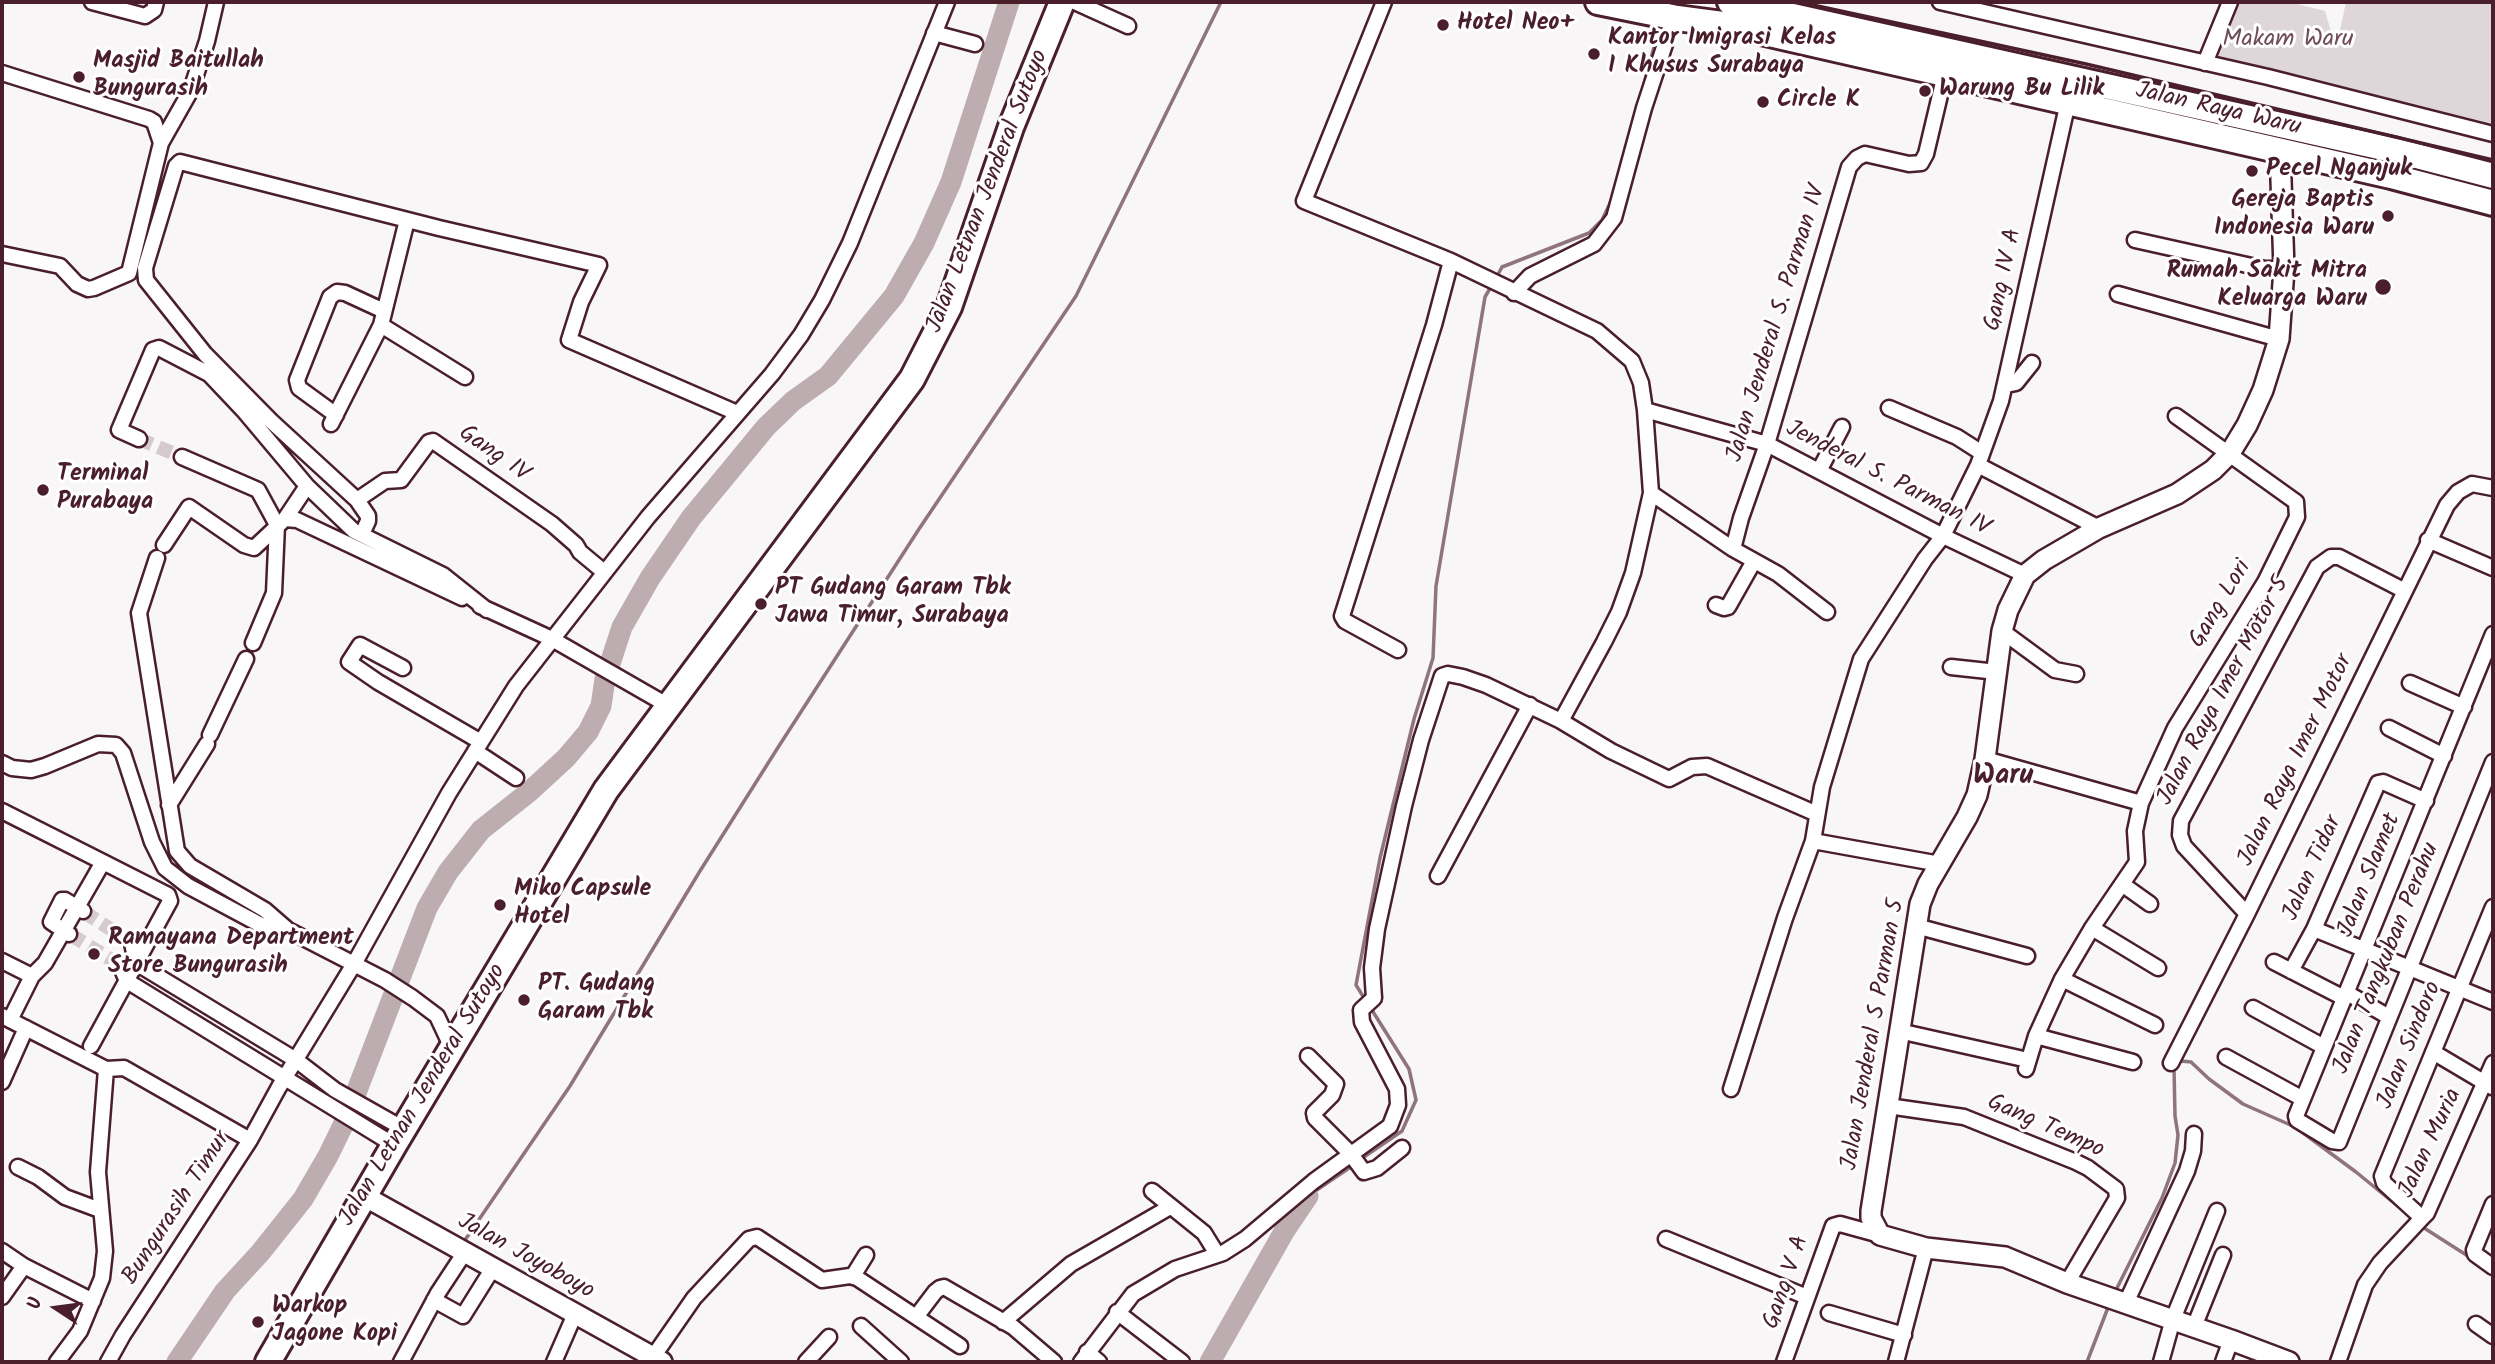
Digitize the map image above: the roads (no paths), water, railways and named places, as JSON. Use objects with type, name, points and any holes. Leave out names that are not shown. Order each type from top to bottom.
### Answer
[{"type":"highway","name":"Jalan Letnan Jenderal Sutoyo","points":[[268,1362],[606,790],[896,402],[930,347],[949,307],[1011,127],[1062,2]]},
{"type":"highway","points":[[1598,2],[1666,12],[1729,8],[1945,74],[2392,176],[2493,203]]},
{"type":"highway","name":"Jalan Raya Waru","points":[[1729,8],[2397,151],[2493,176]]},
{"type":"highway","points":[[2392,176],[2389,162],[2397,151]]},
{"type":"street","points":[[92,2],[145,16],[154,10],[156,2]]},
{"type":"street","points":[[2,254],[60,266],[82,287],[94,288],[129,273],[161,143],[199,71],[216,2]]},
{"type":"street","name":"Bungurasih Timur","points":[[108,1362],[129,1325],[250,1140],[354,964],[449,793],[516,686],[604,572],[794,345],[822,300],[860,220],[947,2]]},
{"type":"street","points":[[1076,2],[1128,26]]},
{"type":"street","points":[[1384,2],[1304,201],[1451,261],[1597,331],[1632,361],[1641,383],[1651,493],[1633,573],[1619,612],[1561,721]]},
{"type":"street","points":[[1941,2],[2205,62],[2493,134]]},
{"type":"street","points":[[2205,62],[2224,2]]},
{"type":"street","points":[[2205,62],[2230,2]]},
{"type":"street","points":[[1509,289],[1594,244],[1614,218],[1644,108],[1666,12]]},
{"type":"street","points":[[934,33],[975,44]]},
{"type":"street","points":[[2,73],[149,118],[154,122],[161,143]]},
{"type":"street","name":"Jalan Jenderal S. Parman IV","points":[[1733,549],[1849,167],[1865,154],[1909,164],[1921,163],[1926,153],[1945,74]]},
{"type":"street","name":"Gang IV A","points":[[1731,1089],[1785,918],[1813,841],[1822,787],[1861,659],[1925,559],[1943,536],[1980,459],[2006,385],[2068,102]]},
{"type":"street","name":"Jalan Jenderal S Parman 5","points":[[1880,1236],[1871,1219],[1871,1204],[1920,904],[1977,795],[1985,759],[2002,631],[2008,610],[2025,575],[2044,560],[2099,528],[2177,494],[2213,470],[2230,453],[2255,410],[2279,339],[2284,270],[2280,150]]},
{"type":"street","points":[[362,534],[368,516],[357,500],[271,421],[205,354],[146,280],[145,268],[176,166],[180,162],[407,220],[599,265],[581,302],[569,340],[737,413]]},
{"type":"street","points":[[144,206],[162,213]]},
{"type":"street","points":[[407,220],[383,318],[333,419],[299,388],[297,380],[330,298],[337,292],[345,293],[383,318],[465,377]]},
{"type":"street","points":[[2135,240],[2265,269],[2284,270]]},
{"type":"street","points":[[1398,650],[1345,621],[1342,616],[1434,325],[1451,261]]},
{"type":"street","points":[[2118,294],[2279,339]]},
{"type":"street","points":[[139,439],[119,430],[153,350],[159,348],[209,374],[307,486],[354,531],[443,575],[487,610]]},
{"type":"street","points":[[2006,385],[2016,383],[2032,363]]},
{"type":"street","points":[[1889,408],[1957,437],[1980,459],[2099,528]]},
{"type":"street","name":"Jenderal S. Parman IV","points":[[1645,410],[1767,444],[1943,536],[2025,575]]},
{"type":"street","name":"Gang Lori","points":[[1899,1031],[2027,1064],[2036,1036],[2062,979],[2092,928],[2137,862],[2135,831],[2141,803],[2175,728],[2265,582],[2297,517],[2296,502],[2176,416]]},
{"type":"street","points":[[1819,471],[1842,427]]},
{"type":"street","name":"Gang IV","points":[[357,500],[384,481],[401,480],[429,442],[433,441],[552,524],[604,572]]},
{"type":"street","points":[[182,457],[258,490],[281,522],[274,593],[253,643]]},
{"type":"street","name":"Jalan Raya Imer Motor","points":[[2171,1063],[2447,505],[2458,492],[2472,484],[2493,488]]},
{"type":"street","points":[[307,486],[281,522],[254,548],[244,545],[189,507],[161,551],[139,607],[177,851],[190,866],[265,910],[288,930],[385,980],[413,998],[437,1016],[452,1048]]},
{"type":"street","points":[[1651,493],[1733,549],[1778,575],[1826,612]]},
{"type":"street","points":[[281,522],[297,520],[552,639],[667,705]]},
{"type":"street","points":[[2428,540],[2493,568]]},
{"type":"street","name":"Jalan Raya Imer Motor 5","points":[[2247,914],[2184,846],[2180,835],[2181,821],[2317,567],[2331,557],[2339,557],[2405,592]]},
{"type":"street","points":[[1716,605],[1728,607],[1754,561]]},
{"type":"street","points":[[2002,631],[2056,670],[2076,674]]},
{"type":"street","name":"Jalan Slamet","points":[[2303,1099],[2493,634]]},
{"type":"street","points":[[403,668],[360,645],[349,662],[478,746],[516,778]]},
{"type":"street","points":[[169,805],[209,740],[246,659]]},
{"type":"street","points":[[1951,667],[1997,671]]},
{"type":"street","points":[[1099,1362],[1084,1357],[1133,1294],[1175,1269],[1220,1254],[1245,1239],[1277,1210],[1354,1159],[1390,1126],[1398,1105],[1395,1082],[1362,1022],[1367,1005],[1374,996],[1373,953],[1380,917],[1408,793],[1440,678],[1448,674],[1486,685],[1530,705],[1611,751],[1669,779],[1692,767],[1707,766],[1817,814]]},
{"type":"street","points":[[2410,683],[2465,707]]},
{"type":"street","points":[[1438,876],[1530,705]]},
{"type":"street","points":[[2389,728],[2444,756]]},
{"type":"street","points":[[2,763],[12,768],[31,770],[98,744],[116,745],[123,753],[152,842],[165,868],[188,886],[261,925],[288,930]]},
{"type":"street","points":[[1985,759],[2141,803]]},
{"type":"street","name":"Jalan Tangkuban Perahu","points":[[2303,1099],[2296,1119],[2332,1142],[2339,1142],[2493,762]]},
{"type":"street","name":"Jalan Tidar","points":[[2291,971],[2314,929],[2377,785],[2383,782],[2426,801]]},
{"type":"street","points":[[2,811],[170,897],[91,1046]]},
{"type":"street","points":[[1813,841],[1940,864]]},
{"type":"street","points":[[103,862],[67,933],[46,963],[32,976],[7,1016],[106,1069],[124,1069],[250,1140]]},
{"type":"street","points":[[2122,884],[2150,904]]},
{"type":"street","name":"Jalan Sindoro","points":[[2400,1198],[2384,1184],[2382,1176],[2493,907]]},
{"type":"street","points":[[1916,926],[2027,956]]},
{"type":"street","points":[[2092,928],[2158,968]]},
{"type":"street","points":[[2314,929],[2493,1002]]},
{"type":"street","points":[[132,943],[136,963],[296,1060],[339,1093],[365,1107],[399,1137]]},
{"type":"street","points":[[2,961],[32,976]]},
{"type":"street","points":[[2274,962],[2389,1017]]},
{"type":"street","points":[[120,965],[127,981],[284,1079],[356,1122],[399,1137]]},
{"type":"street","points":[[2062,979],[2155,1025]]},
{"type":"street","points":[[2253,1008],[2324,1047]]},
{"type":"street","points":[[437,1016],[471,1016]]},
{"type":"street","points":[[2,1082],[26,1028]]},
{"type":"street","points":[[232,1046],[242,1029]]},
{"type":"street","points":[[2036,1036],[2133,1062]]},
{"type":"street","points":[[2433,1052],[2489,1086]]},
{"type":"street","points":[[1308,1056],[1336,1084],[1332,1096],[1314,1113],[1315,1118],[1367,1172],[1377,1168],[1402,1148]]},
{"type":"street","points":[[2226,1057],[2303,1099]]},
{"type":"street","name":"Jalan Muria","points":[[2400,1198],[2419,1222],[2427,1213],[2489,1086],[2493,1063]]},
{"type":"street","points":[[57,1362],[80,1331],[102,1278],[104,1251],[98,1172],[106,1069]]},
{"type":"street","points":[[331,1107],[339,1093]]},
{"type":"street","name":"Gang Tempo","points":[[1888,1106],[1964,1117],[2076,1162],[2116,1189],[2117,1198],[2067,1283]]},
{"type":"street","points":[[2118,1301],[2187,1171],[2193,1152],[2194,1135]]},
{"type":"street","points":[[18,1167],[38,1177],[65,1197],[100,1210]]},
{"type":"street","points":[[1152,1191],[1204,1233],[1220,1254]]},
{"type":"street","name":"Jalan Joyoboyo","points":[[364,1196],[658,1360]]},
{"type":"street","points":[[2491,1266],[2475,1254],[2474,1250],[2493,1204]]},
{"type":"street","points":[[1003,1321],[1071,1264],[1170,1207]]},
{"type":"street","points":[[2161,1362],[2173,1319],[2217,1211]]},
{"type":"street","points":[[2339,1362],[2365,1285],[2380,1263],[2419,1222]]},
{"type":"street","name":"Gang V A","points":[[1784,1362],[1833,1226],[1840,1224],[1880,1236]]},
{"type":"street","points":[[1880,1236],[1926,1248],[2005,1257],[2067,1283],[2289,1362]]},
{"type":"street","points":[[658,1360],[694,1298],[753,1237],[762,1238],[822,1280],[853,1276],[960,1346]]},
{"type":"street","points":[[1666,1239],[1807,1297]]},
{"type":"street","points":[[401,1362],[435,1300],[458,1248]]},
{"type":"street","points":[[1896,1362],[1926,1248]]},
{"type":"street","points":[[2,1251],[24,1266],[93,1301]]},
{"type":"street","points":[[853,1276],[866,1255]]},
{"type":"street","points":[[2194,1327],[2223,1255]]},
{"type":"street","points":[[2,1297],[24,1266]]},
{"type":"street","points":[[435,1300],[463,1316],[494,1268]]},
{"type":"street","points":[[916,1317],[942,1287],[1003,1321],[1054,1362]]},
{"type":"street","points":[[1117,1312],[1182,1362]]},
{"type":"street","points":[[1829,1313],[1904,1335]]},
{"type":"street","points":[[554,1362],[575,1314]]},
{"type":"street","points":[[2476,1324],[2493,1336]]},
{"type":"street","points":[[861,1326],[901,1362]]},
{"type":"street","points":[[806,1362],[830,1337]]},
{"type":"street","points":[[2223,1362],[2231,1340]]},
{"type":"waterway","points":[[177,1362],[225,1291],[260,1253],[303,1199],[328,1156],[346,1119],[427,908],[448,872],[481,830],[529,792],[566,758],[588,732],[601,706],[605,679],[622,627],[650,578],[691,518],[766,427],[793,401],[828,376],[894,296],[924,243],[951,182],[1009,2]]},
{"type":"waterway","points":[[463,1243],[570,1086],[700,871],[919,529],[1076,296],[1221,2]]},
{"type":"waterway","points":[[1641,95],[1660,25]]},
{"type":"waterway","points":[[1496,278],[1502,267],[1589,233],[1602,220],[1613,197]]},
{"type":"waterway","points":[[1366,1001],[1356,985],[1380,858],[1414,719],[1433,658],[1436,586],[1485,297],[1492,285]]},
{"type":"waterway","points":[[1361,1159],[1402,1131],[1416,1100],[1409,1069],[1370,1007]]},
{"type":"waterway","points":[[2115,1292],[2162,1198],[2175,1163],[2178,1135],[2174,1068],[2181,1061],[2191,1062],[2243,1104],[2295,1127],[2416,1221]]},
{"type":"waterway","points":[[1308,1196],[1355,1164]]},
{"type":"waterway","points":[[1210,1362],[1285,1230],[1308,1196]]},
{"type":"waterway","points":[[2421,1226],[2471,1258]]},
{"type":"waterway","points":[[2087,1362],[2109,1305]]},
{"type":"tunnel","points":[[139,439],[182,457]]},
{"type":"tunnel","points":[[84,912],[132,943]]},
{"type":"tunnel","points":[[71,935],[120,965]]},
{"type":"railway","points":[[1799,2],[2086,64],[2493,160]]},
{"type":"place","name":"Hotel Neo+","points":[[1443,25]]},
{"type":"place","name":"Kantor Imigrasi Kelas I Khusus Surabaya","points":[[1594,54]]},
{"type":"place","name":"Masjid Baitullah Bungurasih","points":[[79,77]]},
{"type":"place","name":"Warung Bu Lilik","points":[[1925,91]]},
{"type":"place","name":"Circle K","points":[[1763,102]]},
{"type":"place","name":"Pecel Nganjuk","points":[[2252,171]]},
{"type":"place","name":"Gereja Baptis Indonesia Waru","points":[[2388,216]]},
{"type":"place","name":"Rumah Sakit Mitra Keluarga Waru","points":[[2383,287]]},
{"type":"place","name":"Terminal Purabaya","points":[[43,490]]},
{"type":"place","name":"PT Gudang Garam Tbk Jawa Timur, Surabaya","points":[[761,604]]},
{"type":"place","name":"Miko Capsule Hotel","points":[[500,905]]},
{"type":"place","name":"Ramayana Department Store Bungurasih","points":[[94,954]]},
{"type":"place","name":"PT. Gudang Garam Tbk","points":[[524,1000]]},
{"type":"place","name":"Warkop Jagone Kopi","points":[[258,1322]]},
{"type":"district","name":"Waru","points":[[2003,778]]},
{"type":"park label","name":"Makam Waru","points":[[2288,41]]}]
